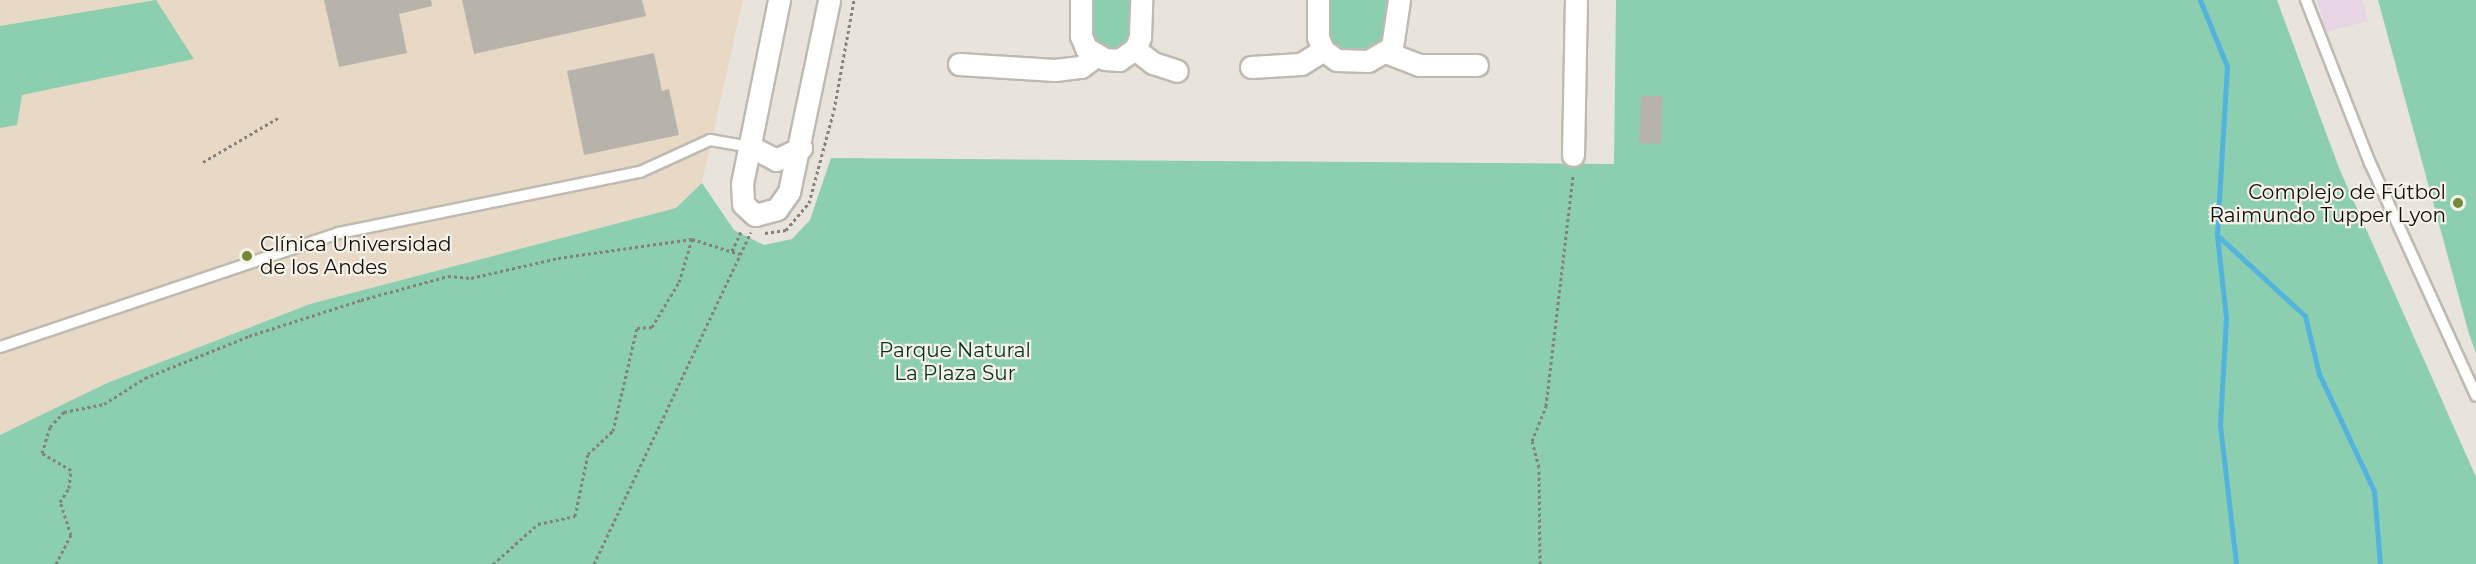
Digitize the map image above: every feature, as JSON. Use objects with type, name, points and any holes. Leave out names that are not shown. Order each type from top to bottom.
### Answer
[{"type":"street","points":[[779,0],[741,197],[748,212],[761,215],[777,210],[787,198],[801,148],[829,0]]},
{"type":"street","points":[[1081,0],[1081,36],[1096,56],[1119,60],[1135,49],[1142,0]]},
{"type":"street","points":[[1318,0],[1318,37],[1323,50],[1337,60],[1368,61],[1388,53],[1398,32],[1399,0]]},
{"type":"street","points":[[1573,155],[1576,0]]},
{"type":"street","points":[[1135,49],[1153,63],[1178,71]]},
{"type":"street","points":[[1251,67],[1301,64],[1323,50]]},
{"type":"street","points":[[1388,53],[1419,65],[1477,65]]},
{"type":"street","points":[[959,64],[1055,70],[1081,67],[1096,56]]},
{"type":"street","points":[[751,147],[776,160],[801,148]]},
{"type":"lane","points":[[2306,0],[2370,163],[2476,396]]},
{"type":"lane","points":[[0,347],[339,233],[648,170],[710,140],[751,147]]},
{"type":"path","points":[[204,162],[278,118]]},
{"type":"path","points":[[1540,564],[1539,467],[1532,441],[1546,406],[1570,230],[1573,155]]},
{"type":"path","points":[[732,251],[745,226]]},
{"type":"path","points":[[594,564],[749,238]]},
{"type":"path","points":[[493,564],[538,524],[575,516],[588,454],[613,432],[637,328],[652,327],[679,282],[692,239]]},
{"type":"path","points":[[56,564],[71,535],[60,502],[69,488],[71,470],[42,453],[50,427],[64,412],[104,404],[145,378],[249,336],[361,300],[448,276],[471,278],[558,258],[692,239],[740,254]]},
{"type":"shaded area","name":"Clínica Universidad de los Andes","points":[[0,0],[743,0],[702,183],[676,208],[310,304],[107,383],[0,435]]},
{"type":"shaded area","points":[[2317,0],[2362,0],[2368,21],[2326,32]]},
{"type":"green space","points":[[156,0],[194,59],[22,95],[17,125],[0,128],[0,26]]},
{"type":"green space","points":[[1093,0],[1133,0],[1132,42],[1113,53],[1096,46],[1090,18]]},
{"type":"green space","points":[[1319,0],[1389,0],[1389,25],[1378,49],[1331,48]]},
{"type":"green space","name":"Parque Natural La Plaza Sur","points":[[1616,0],[2277,0],[2339,168],[2476,477],[2476,564],[0,564],[0,435],[107,383],[310,304],[676,208],[702,183],[734,230],[764,245],[792,239],[810,220],[831,158],[1614,164]]},
{"type":"green space","points":[[2378,0],[2476,0],[2476,353],[2469,334]]},
{"type":"building","points":[[324,0],[431,0],[432,6],[399,14],[407,53],[339,67]]},
{"type":"building","points":[[462,0],[642,0],[646,16],[474,54]]},
{"type":"building","points":[[654,53],[662,91],[669,89],[679,135],[584,155],[567,71]]},
{"type":"building","points":[[1641,96],[1663,96],[1661,144],[1639,143]]},
{"type":"waterway","points":[[2200,0],[2227,66],[2217,235],[2226,318],[2220,425],[2236,564]]},
{"type":"waterway","points":[[2217,235],[2305,316],[2319,374],[2374,491],[2380,564]]},
{"type":"place","name":"Complejo de Fútbol Raimundo Tupper Lyon","points":[[2458,203]]},
{"type":"place","name":"Clínica Universidad de los Andes","points":[[247,256]]}]
